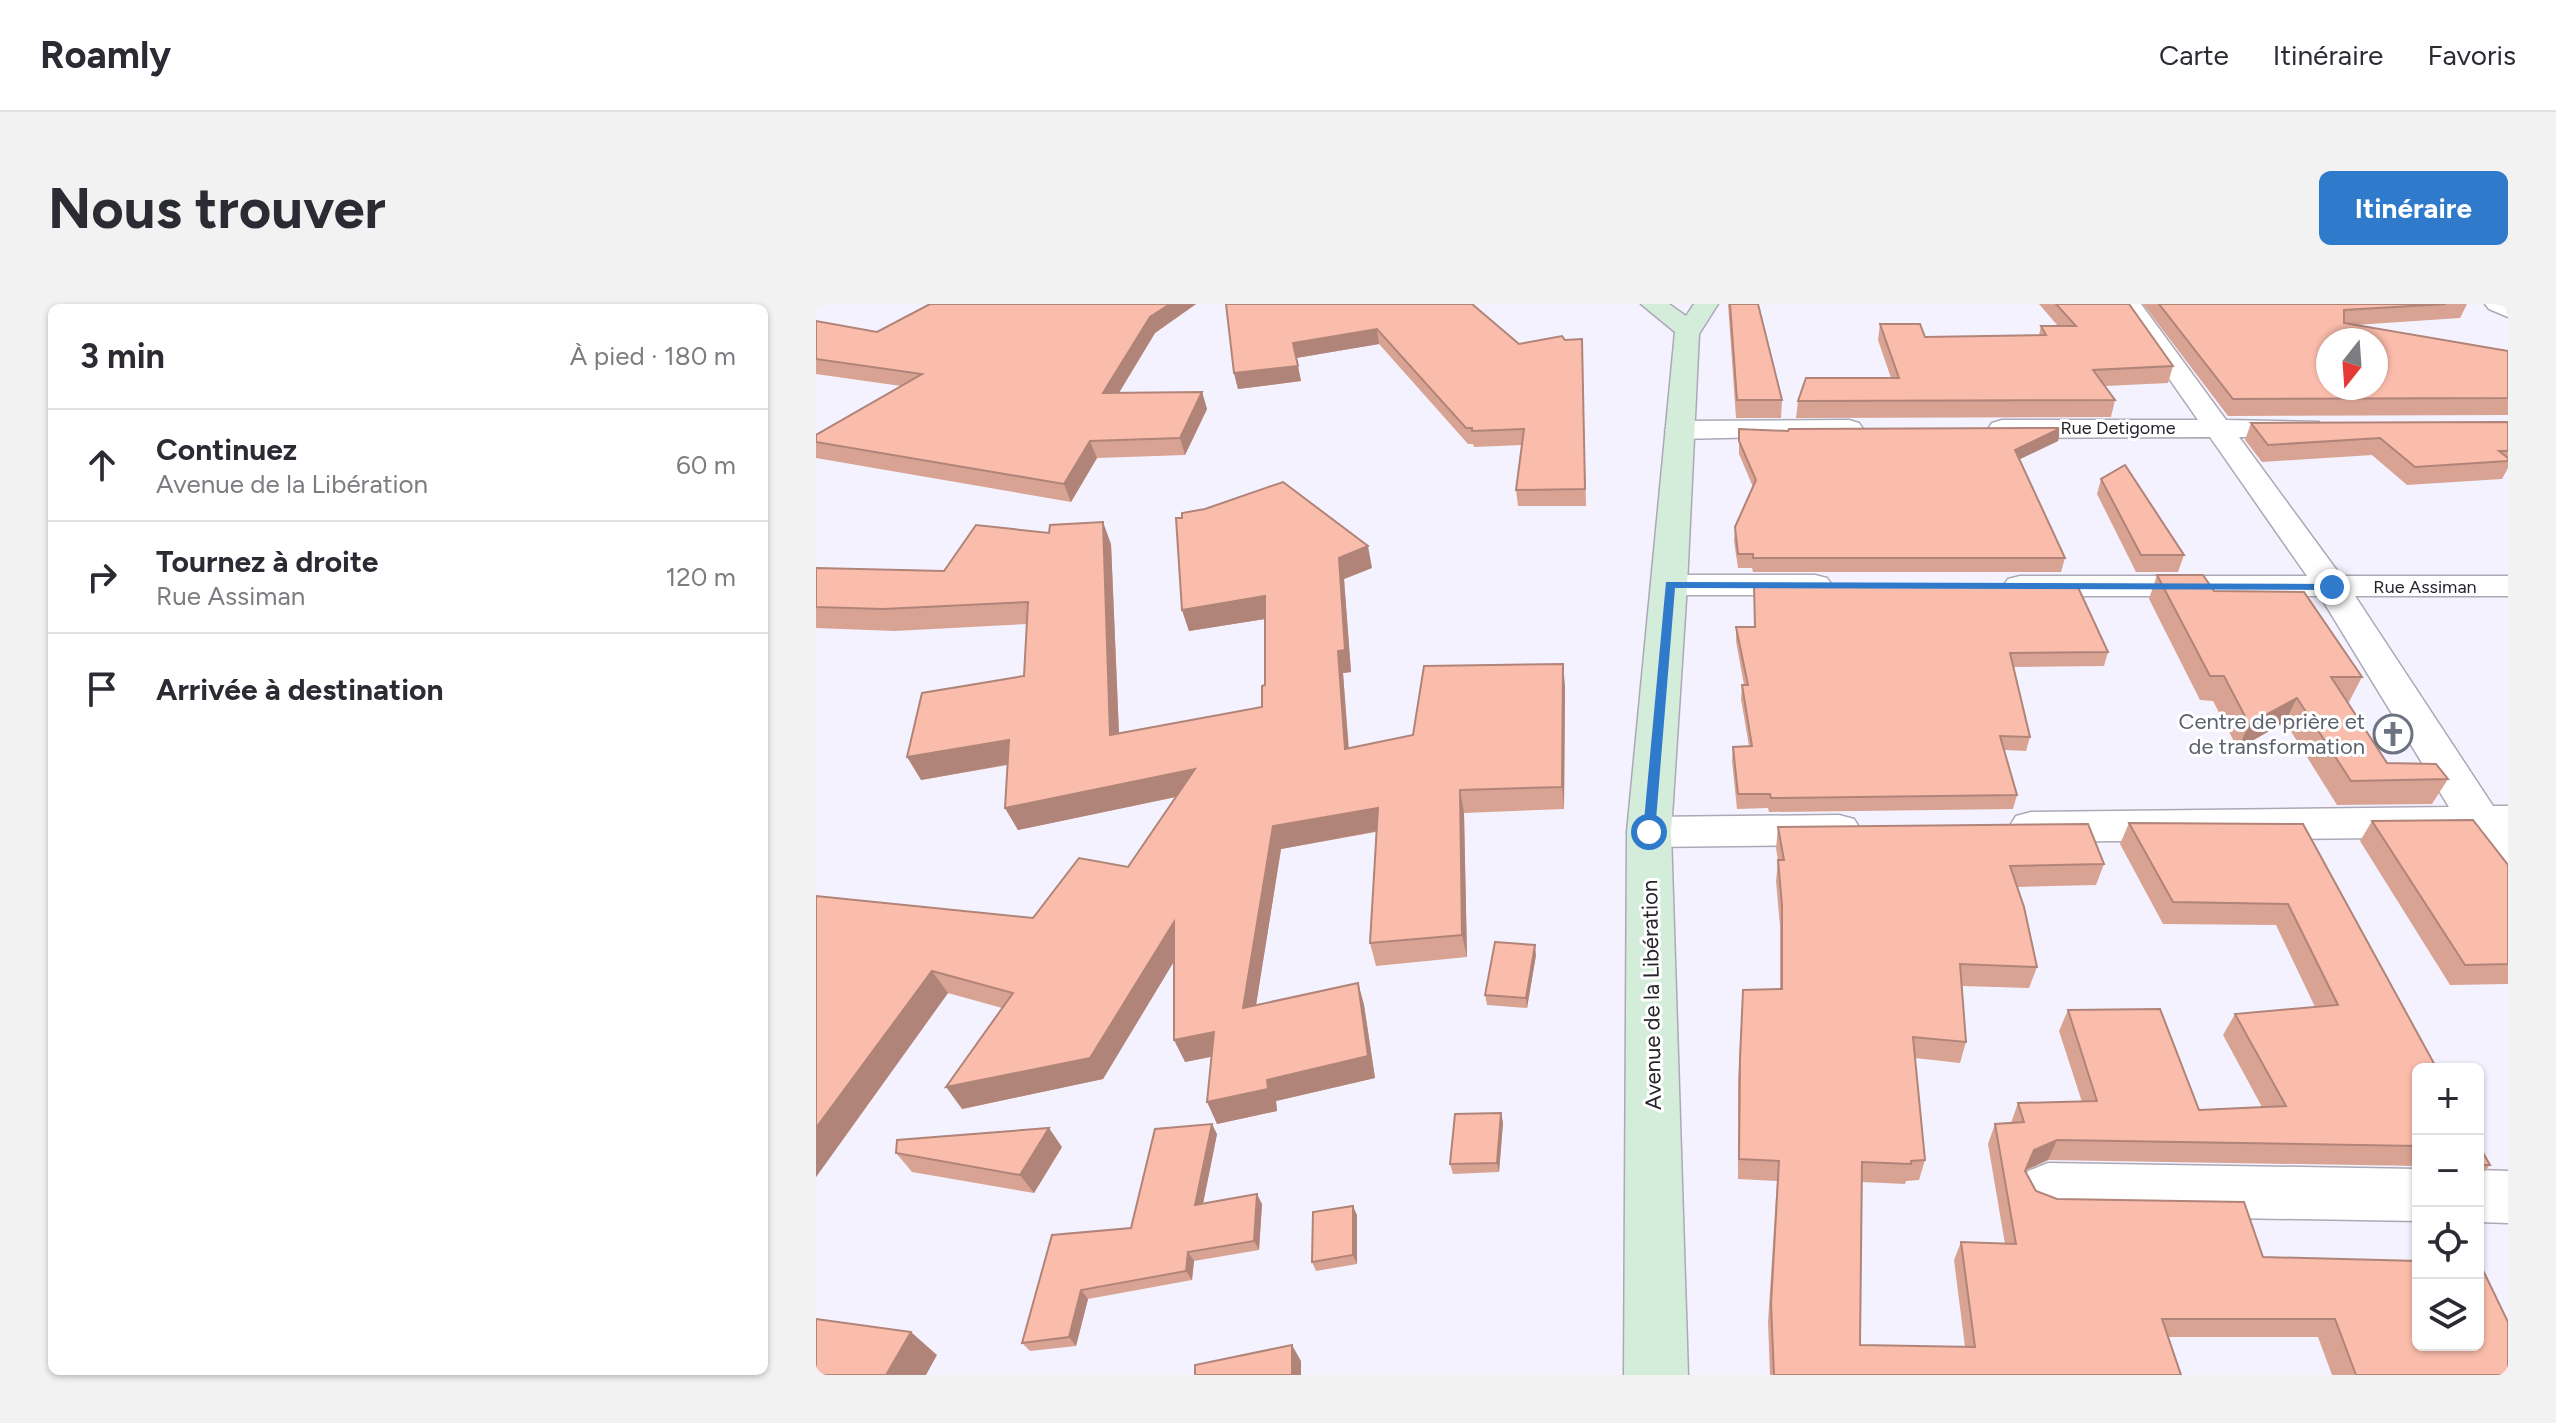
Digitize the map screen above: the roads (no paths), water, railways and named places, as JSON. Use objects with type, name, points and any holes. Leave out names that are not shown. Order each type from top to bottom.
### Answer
[{"type":"main road","name":"Avenue de la Libération","points":[[1656,1375],[1649,832],[1670,585],[1682,312]]},
{"type":"street","points":[[2129,304],[2332,587],[2493,821],[2508,865]]},
{"type":"street","points":[[2497,304],[2508,310]]},
{"type":"street","name":"Rue Detigome","points":[[1980,429],[2340,428]]},
{"type":"street","points":[[1679,430],[1869,429]]},
{"type":"street","points":[[1670,585],[1843,585]]},
{"type":"street","name":"Rue Assiman","points":[[1985,586],[2508,586]]},
{"type":"street","points":[[1984,828],[2493,821]]},
{"type":"street","points":[[1649,832],[1872,829]]},
{"type":"street","points":[[2048,1189],[2412,1195]]},
{"type":"street","points":[[2484,1196],[2508,1197]]},
{"type":"place","name":"Centre de prière et de transformation","points":[[2393,734]]}]
